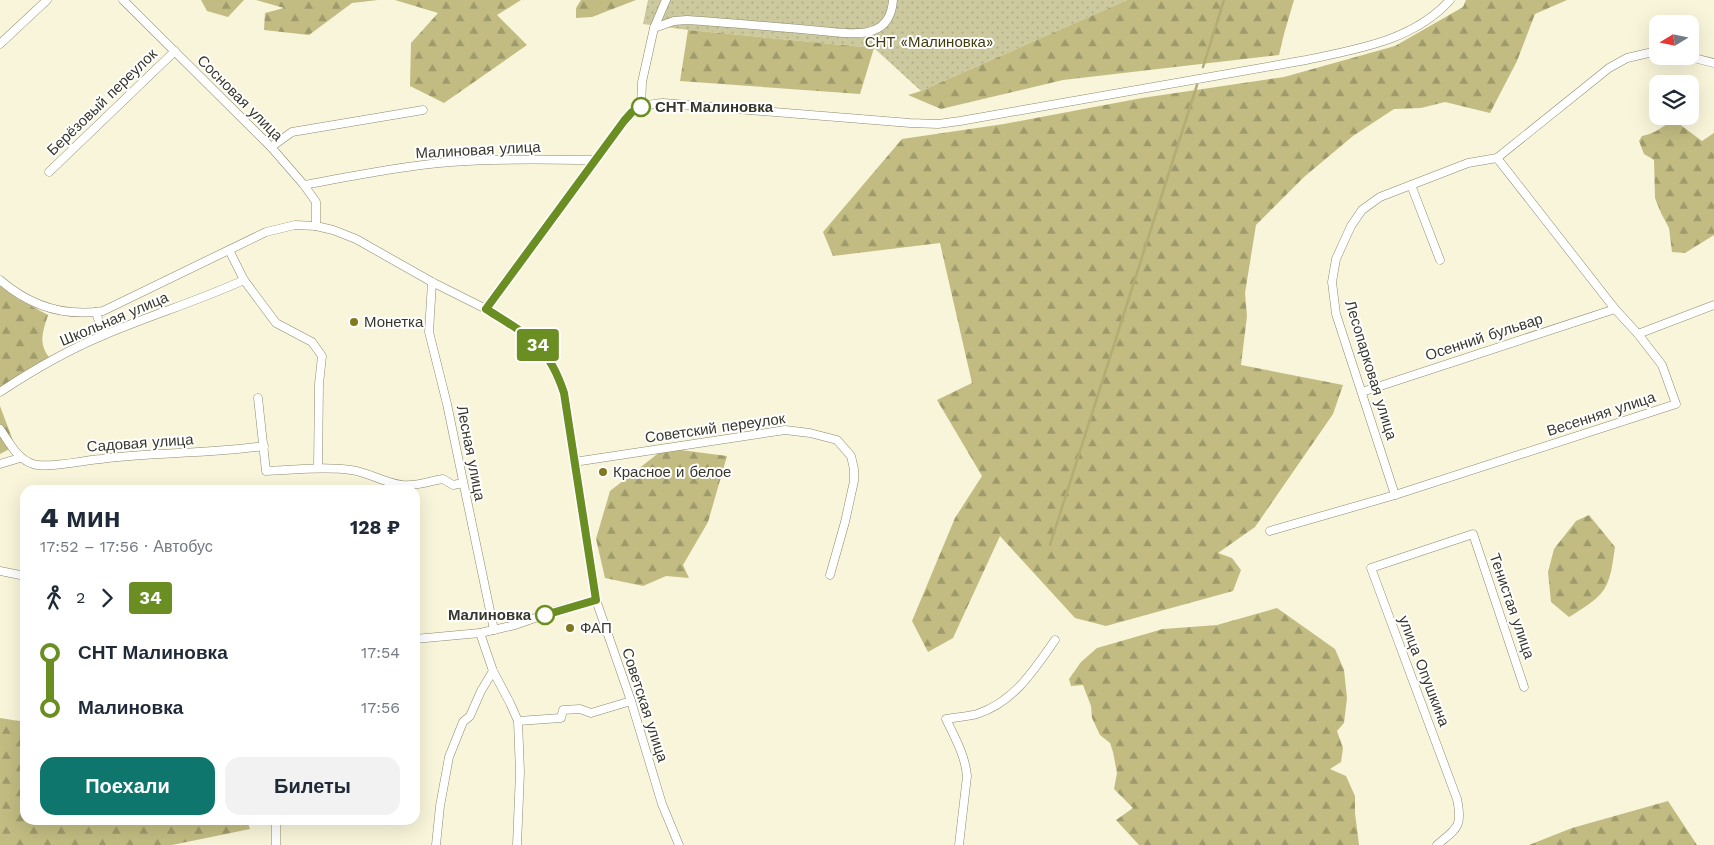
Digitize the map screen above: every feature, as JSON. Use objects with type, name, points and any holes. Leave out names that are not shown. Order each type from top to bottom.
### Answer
[{"type":"street","points":[[0,44],[47,0]]},
{"type":"street","name":"Сосновая улица","points":[[123,0],[271,147],[304,185],[316,202],[316,226]]},
{"type":"street","points":[[641,107],[642,82],[654,28],[666,0]]},
{"type":"street","points":[[654,28],[674,21],[687,20],[837,32],[867,32],[874,31],[889,19],[893,0]]},
{"type":"street","points":[[486,309],[624,121],[632,112],[641,107],[663,103],[910,123],[945,123],[1306,60],[1378,44],[1403,34],[1431,17],[1450,0]]},
{"type":"street","name":"Берёзовый переулок","points":[[49,172],[175,51]]},
{"type":"street","name":"Лесопарковая улица","points":[[1395,495],[1336,314],[1332,282],[1336,259],[1351,226],[1362,210],[1380,197],[1468,163],[1496,158],[1609,68],[1627,58],[1649,53]]},
{"type":"street","points":[[1699,59],[1714,63]]},
{"type":"street","points":[[271,147],[292,132],[423,110]]},
{"type":"street","name":"Весенняя улица","points":[[1270,531],[1395,495],[1676,404],[1662,365],[1496,158]]},
{"type":"street","name":"Малиновая улица","points":[[304,185],[405,167],[452,162],[595,160]]},
{"type":"street","points":[[1411,185],[1440,260]]},
{"type":"street","name":"Советская улица","points":[[96,312],[145,292],[266,232],[295,224],[333,230],[356,239],[432,282],[486,309],[528,335],[550,360],[558,373],[564,393],[596,600],[631,701],[662,804],[679,845]]},
{"type":"street","points":[[229,250],[244,280],[276,323],[312,342],[322,356],[319,384],[318,468]]},
{"type":"street","points":[[0,280],[30,300],[58,311],[96,312],[103,335]]},
{"type":"street","name":"Школьная улица","points":[[0,392],[31,371],[103,335],[244,280]]},
{"type":"street","name":"Лесная улица","points":[[432,282],[429,332],[447,404],[494,630]]},
{"type":"street","points":[[1638,334],[1714,305]]},
{"type":"street","name":"Осенний бульвар","points":[[1362,392],[1615,308]]},
{"type":"street","points":[[258,398],[266,471],[318,468],[349,470],[364,472],[401,485]]},
{"type":"street","points":[[0,429],[20,458],[0,464]]},
{"type":"street","name":"Советский переулок","points":[[574,462],[785,430],[810,432],[837,440],[851,456],[854,481],[830,575]]},
{"type":"street","name":"Садовая улица","points":[[20,458],[34,465],[58,464],[102,458],[234,450],[264,446]]},
{"type":"street","points":[[420,485],[443,479],[453,484],[463,483]]},
{"type":"street","name":"Тенистая улица","points":[[1371,568],[1473,534],[1524,687]]},
{"type":"street","name":"улица Опушкина","points":[[1371,568],[1452,784],[1460,813],[1460,822],[1455,830],[1438,845]]},
{"type":"street","points":[[0,571],[20,575]]},
{"type":"street","points":[[420,639],[494,630],[596,600]]},
{"type":"street","points":[[480,633],[493,671],[518,721],[520,772],[517,845]]},
{"type":"street","points":[[959,845],[967,776],[966,765],[946,719],[977,714],[1004,700],[1020,687],[1055,640]]},
{"type":"street","points":[[436,845],[440,806],[449,757],[463,722],[470,716],[481,691],[493,671]]},
{"type":"street","points":[[518,721],[561,718],[563,710],[580,709],[591,713],[631,701]]},
{"type":"street","points":[[276,825],[276,845]]},
{"type":"green space","points":[[201,0],[244,0],[228,17],[207,11]]},
{"type":"green space","points":[[256,0],[378,0],[352,3],[309,35],[264,30],[265,13],[284,8]]},
{"type":"green space","points":[[395,0],[521,0],[497,15],[527,45],[444,103],[410,86],[411,43],[438,13]]},
{"type":"green space","points":[[581,0],[636,0],[592,17],[576,18],[576,8]]},
{"type":"green space","name":"СНТ «Малиновка»","points":[[648,0],[1127,0],[921,91],[874,48],[643,24]]},
{"type":"green space","points":[[1127,0],[1294,0],[1279,55],[1063,80],[941,109],[908,95],[921,91]]},
{"type":"green space","points":[[1466,0],[1567,0],[1535,14],[1517,61],[1490,113],[1445,102],[1421,108],[1394,109],[1353,136],[1304,177],[1256,225],[1245,293],[1247,316],[1241,365],[1343,385],[1333,414],[1255,527],[1218,553],[1232,558],[1241,570],[1233,591],[1106,626],[1075,618],[1000,536],[953,638],[928,652],[912,621],[955,518],[982,476],[937,400],[972,383],[940,243],[833,256],[823,232],[902,139],[1004,124],[1142,98],[1284,77],[1395,46],[1463,7]]},
{"type":"green space","points":[[688,30],[874,48],[860,94],[680,81]]},
{"type":"green space","points":[[1665,125],[1681,125],[1702,141],[1714,133],[1714,235],[1685,253],[1672,252],[1669,228],[1655,198],[1654,160],[1644,154],[1639,141],[1642,136]]},
{"type":"green space","points":[[0,286],[18,299],[48,315],[43,332],[43,342],[49,357],[0,389]]},
{"type":"green space","points":[[0,406],[15,446],[0,454]]},
{"type":"green space","points":[[665,448],[727,456],[708,522],[683,565],[689,578],[666,576],[643,586],[605,578],[596,539],[610,491]]},
{"type":"green space","points":[[1589,515],[1615,547],[1613,562],[1604,590],[1591,603],[1569,617],[1551,602],[1548,572],[1554,549],[1576,521]]},
{"type":"green space","points":[[1277,608],[1335,649],[1344,670],[1347,698],[1344,723],[1337,731],[1343,748],[1341,762],[1330,769],[1346,776],[1355,796],[1359,845],[1139,845],[1116,820],[1133,808],[1114,789],[1117,773],[1110,743],[1100,735],[1092,718],[1091,706],[1083,685],[1071,686],[1069,679],[1081,662],[1097,648],[1163,629],[1217,625]]},
{"type":"green space","points":[[0,718],[20,721],[20,825],[249,825],[250,829],[172,845],[0,845]]},
{"type":"green space","points":[[1668,801],[1697,845],[1529,845],[1572,828]]},
{"type":"waterway","points":[[1203,67],[1224,0]]},
{"type":"waterway","points":[[1050,545],[1197,85]]},
{"type":"bus line","name":"34","points":[[545,615],[596,600],[564,393],[558,373],[539,346],[528,335],[486,309],[624,121],[632,112],[641,107]]},
{"type":"place","name":"СНТ Малиновка","points":[[641,107]]},
{"type":"place","name":"Монетка","points":[[354,322]]},
{"type":"place","name":"Красное и белое","points":[[603,472]]},
{"type":"place","name":"Малиновка","points":[[545,615]]},
{"type":"place","name":"ФАП","points":[[570,628]]}]
